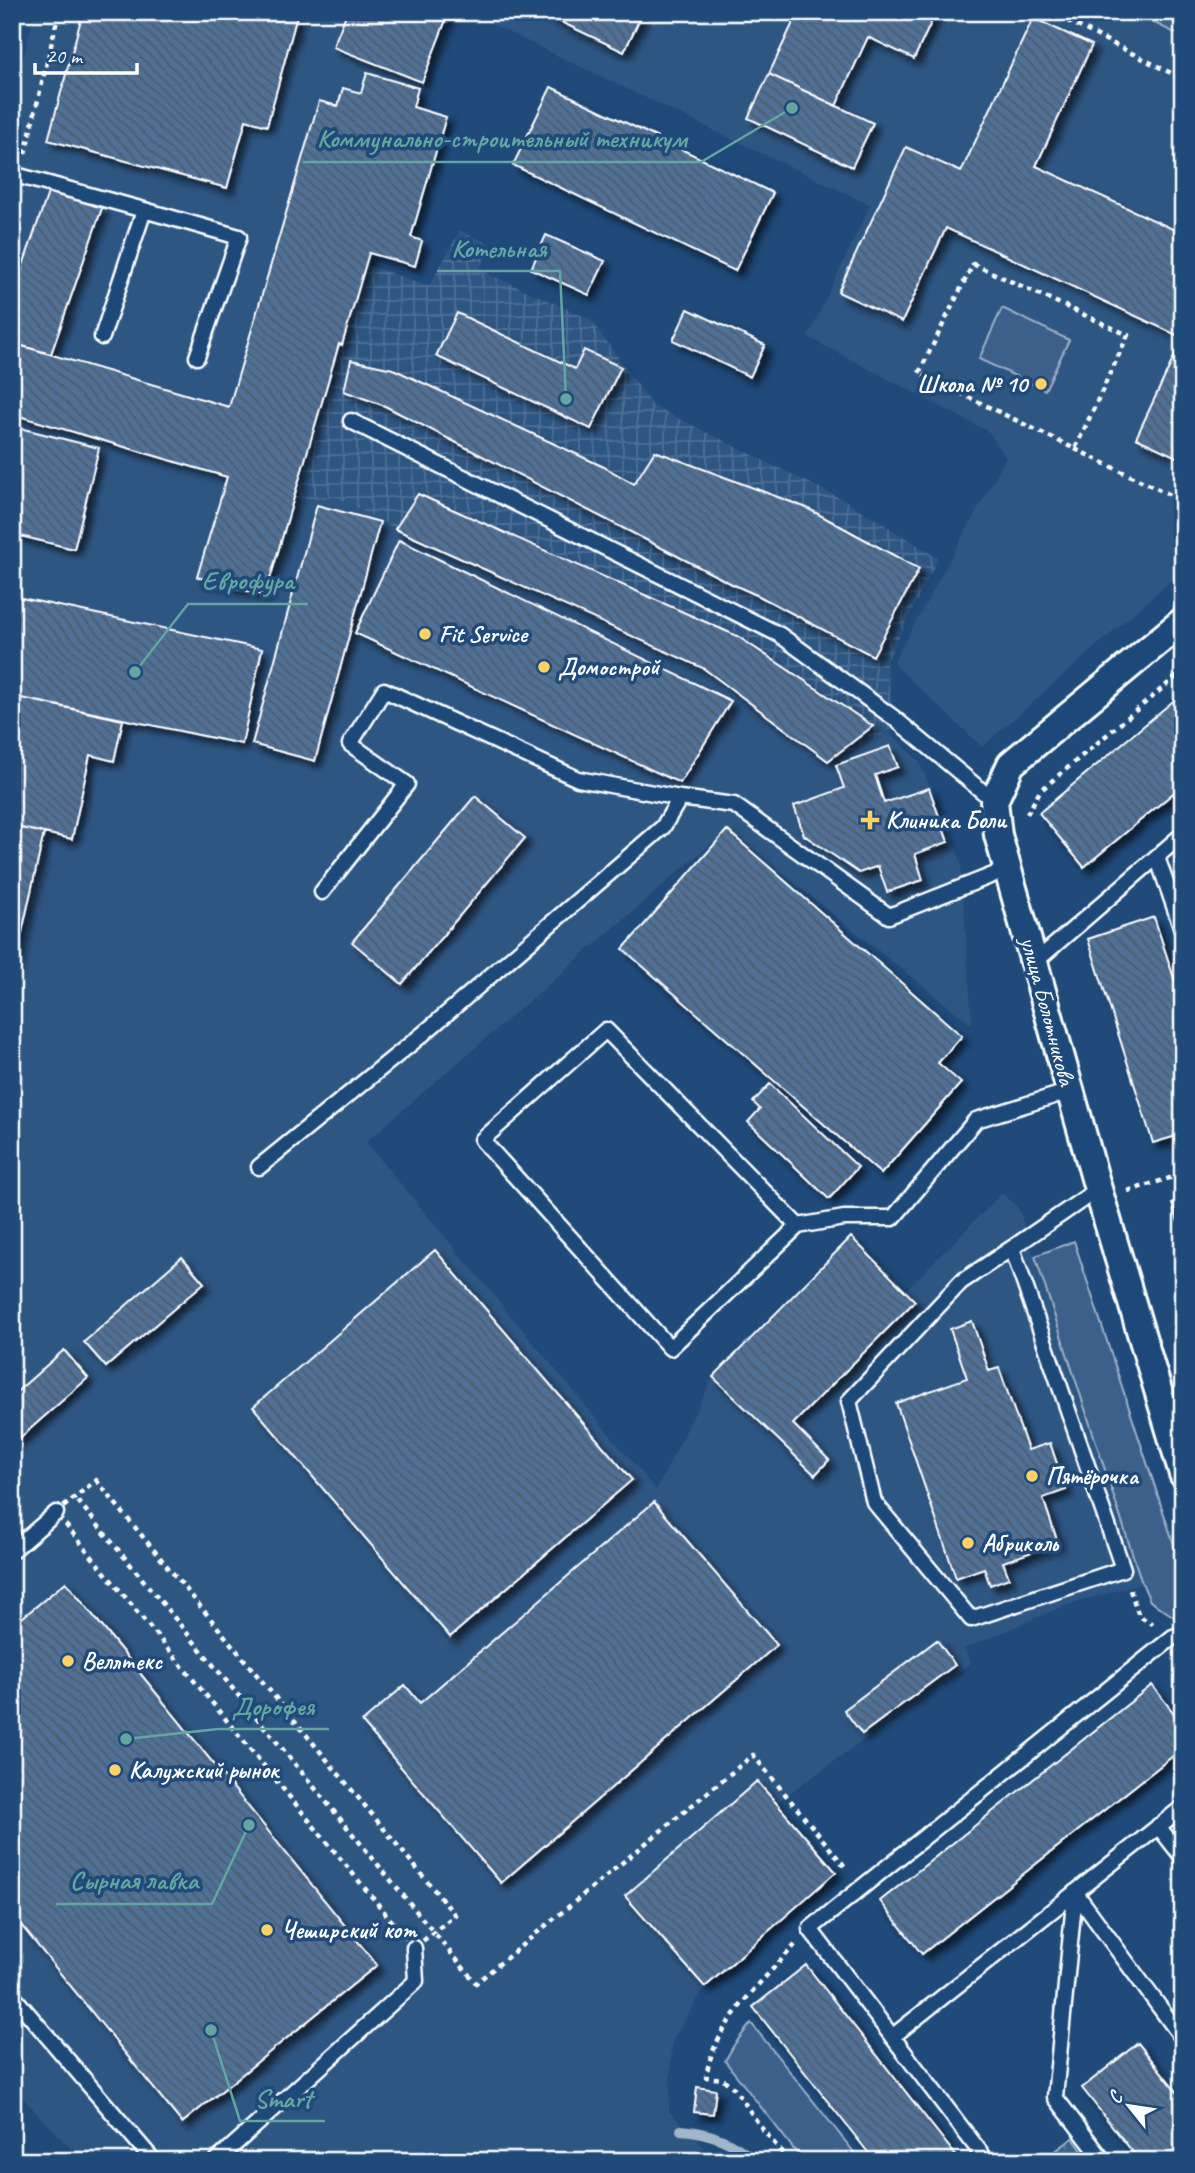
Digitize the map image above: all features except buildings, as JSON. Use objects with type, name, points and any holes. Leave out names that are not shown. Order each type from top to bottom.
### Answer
[{"type":"street","points":[[994,801],[1011,764],[1183,621]]},
{"type":"street","name":"улица Болотникова","points":[[994,801],[998,835],[1098,1189],[1183,1474]]},
{"type":"lane","points":[[16,174],[239,237],[197,357]]},
{"type":"lane","points":[[102,337],[144,211]]},
{"type":"lane","points":[[351,421],[780,635],[894,718],[994,801]]},
{"type":"lane","points":[[322,892],[407,784],[349,744],[384,690],[578,779],[734,805],[889,916],[1008,869]]},
{"type":"lane","points":[[259,1167],[423,1034],[663,827],[680,798]]},
{"type":"lane","points":[[1035,962],[1183,834]]},
{"type":"lane","points":[[1157,857],[1183,932]]},
{"type":"lane","points":[[798,1226],[606,1030],[482,1140],[670,1348],[798,1226],[844,1218],[893,1217],[976,1120],[1070,1091]]},
{"type":"lane","points":[[1012,1248],[1123,1569],[971,1619],[874,1502],[849,1401],[961,1282],[1098,1189]]},
{"type":"lane","points":[[12,1551],[56,1513]]},
{"type":"lane","points":[[987,2161],[810,1929],[1173,1637],[1183,1633]]},
{"type":"lane","points":[[892,2037],[1183,1807]]},
{"type":"lane","points":[[1158,1826],[1183,1858]]},
{"type":"lane","points":[[1075,1892],[1183,2039]]},
{"type":"lane","points":[[1075,1892],[1055,2096],[1104,2161]]},
{"type":"lane","points":[[216,2161],[416,1981],[414,1948]]},
{"type":"lane","points":[[12,1995],[154,2161]]},
{"type":"path","points":[[16,174],[59,12]]},
{"type":"path","points":[[1050,12],[1183,79]]},
{"type":"path","points":[[1075,449],[1128,335],[973,264],[919,373],[1075,449],[1183,501]]},
{"type":"path","points":[[1026,816],[1040,791],[1183,671]]},
{"type":"path","points":[[1128,1191],[1183,1174]]},
{"type":"path","points":[[1124,1178],[1131,1204]]},
{"type":"path","points":[[96,1480],[455,1915],[414,1948],[56,1513],[96,1480]]},
{"type":"path","points":[[75,1497],[476,1983],[753,1755],[863,1887]]},
{"type":"path","points":[[789,2161],[760,2126],[735,2089],[723,2078],[706,2077],[708,2060],[723,2031],[744,2001],[810,1929]]},
{"type":"shaded area","points":[[35,12],[449,12],[414,107],[296,501],[337,497],[395,529],[703,668],[828,761],[889,732],[919,761],[961,861],[972,1025],[727,830],[366,1142],[656,1490],[713,1377],[815,1474],[829,1460],[793,1424],[914,1301],[905,1291],[1002,1193],[1019,1209],[1142,1583],[1064,1606],[964,1649],[971,1663],[776,1803],[756,1781],[625,1896],[705,1987],[672,2041],[669,2111],[705,2148],[690,2161],[83,2161],[12,2087],[12,102]]},
{"type":"shaded area","name":"Школа № 10","points":[[466,12],[1183,12],[1183,570],[982,747],[893,663],[1006,458],[989,432],[808,337],[870,205]]},
{"type":"shaded area","points":[[1132,12],[1183,12],[1183,37]]},
{"type":"shaded area","points":[[460,231],[490,244],[480,270],[590,319],[653,406],[848,502],[938,558],[886,663],[894,718],[889,732],[828,761],[703,668],[395,529],[337,497],[295,501],[366,265],[429,286]]},
{"type":"shaded area","points":[[1002,308],[1069,340],[1045,390],[979,359]]},
{"type":"shaded area","points":[[1074,1241],[1183,1572],[1183,1607],[1179,1620],[1150,1601],[1142,1583],[1035,1256]]},
{"type":"shaded area","points":[[751,2023],[861,2161],[803,2161],[725,2061]]},
{"type":"shaded area","points":[[1073,2138],[1089,2161],[1042,2161]]},
{"type":"waterway","points":[[681,2130],[721,2139],[739,2148],[755,2161]]},
{"type":"place","name":"Коммунально-строительный техникум","points":[[792,108]]},
{"type":"place","name":"Школа № 10","points":[[1041,384]]},
{"type":"place","name":"Котельная","points":[[566,399]]},
{"type":"place","name":"Fit Service","points":[[425,634]]},
{"type":"place","name":"Домострой","points":[[544,667]]},
{"type":"place","name":"Еврофура","points":[[135,672]]},
{"type":"place","name":"Клиника Боли","points":[[870,820]]},
{"type":"place","name":"Пятёрочка","points":[[1032,1476]]},
{"type":"place","name":"Абриколь","points":[[968,1543]]},
{"type":"place","name":"Веллтекс","points":[[68,1661]]},
{"type":"place","name":"Дорофея","points":[[126,1739]]},
{"type":"place","name":"Калужский рынок","points":[[115,1770]]},
{"type":"place","name":"Сырная лавка","points":[[249,1825]]},
{"type":"place","name":"Чеширский кот","points":[[267,1930]]},
{"type":"place","name":"Smart","points":[[211,2030]]}]
